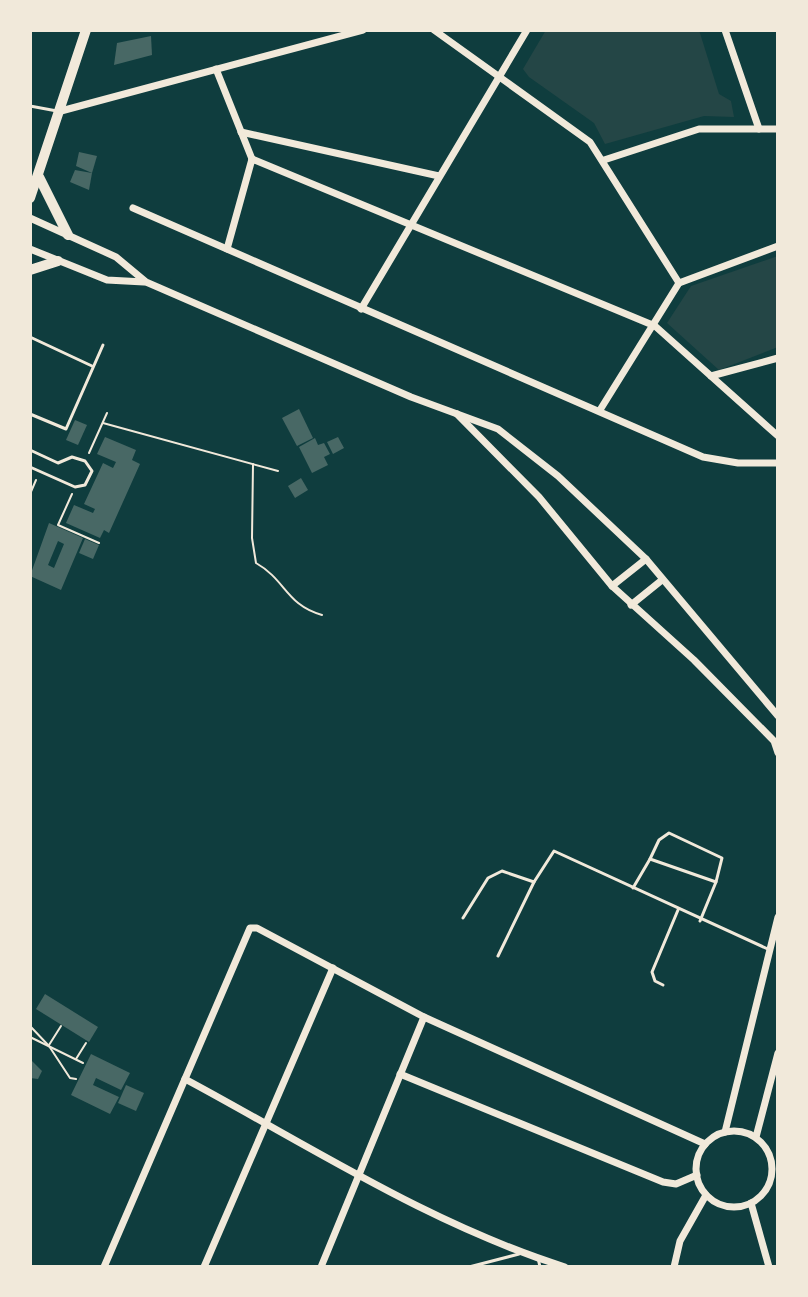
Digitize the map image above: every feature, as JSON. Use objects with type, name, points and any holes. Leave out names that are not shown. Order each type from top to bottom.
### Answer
[{"type":"main road","points":[[30,198],[86,30]]},
{"type":"main road","points":[[39,177],[68,235]]},
{"type":"main road","points":[[30,270],[58,261]]},
{"type":"street","points":[[61,111],[363,30]]},
{"type":"street","points":[[434,30],[590,142],[679,283]]},
{"type":"street","points":[[361,309],[527,30]]},
{"type":"street","points":[[725,30],[759,129]]},
{"type":"street","points":[[216,69],[252,159],[227,249]]},
{"type":"street","points":[[604,160],[699,129],[778,129]]},
{"type":"street","points":[[241,132],[439,176]]},
{"type":"street","points":[[252,159],[655,326],[778,436]]},
{"type":"street","points":[[133,208],[516,378],[600,410],[703,457],[738,463],[778,463]]},
{"type":"street","points":[[30,218],[116,257],[146,282],[411,397],[498,429],[558,476],[646,559],[778,716]]},
{"type":"street","points":[[600,410],[679,283],[778,246]]},
{"type":"street","points":[[30,249],[107,280],[146,282]]},
{"type":"street","points":[[711,376],[778,358]]},
{"type":"street","points":[[761,364],[778,364]]},
{"type":"street","points":[[455,412],[539,497],[612,586],[694,660],[774,741],[778,753]]},
{"type":"street","points":[[612,586],[646,559]]},
{"type":"street","points":[[631,605],[662,580]]},
{"type":"street","points":[[725,1132],[774,952],[778,917]]},
{"type":"street","points":[[104,1266],[245,932],[257,928],[424,1017],[705,1144]]},
{"type":"street","points":[[204,1267],[333,968]]},
{"type":"street","points":[[321,1267],[360,1179],[424,1017]]},
{"type":"street","points":[[756,1137],[778,1053]]},
{"type":"street","points":[[400,1074],[663,1182],[676,1184],[697,1175]]},
{"type":"street","points":[[185,1079],[267,1123],[360,1179],[539,1263],[565,1267]]},
{"type":"street","points":[[725,1132],[756,1137],[770,1154],[772,1176],[768,1187],[751,1203],[727,1207],[706,1195],[697,1175],[699,1154],[705,1144],[725,1132]]},
{"type":"street","points":[[768,1187],[778,1191]]},
{"type":"street","points":[[674,1267],[680,1241],[706,1195]]},
{"type":"street","points":[[751,1203],[769,1267]]},
{"type":"lane","points":[[30,106],[61,111]]},
{"type":"lane","points":[[30,337],[92,366]]},
{"type":"lane","points":[[30,414],[66,429],[103,345]]},
{"type":"lane","points":[[30,450],[58,463],[72,457],[85,461],[92,471],[85,485],[75,487],[30,467]]},
{"type":"lane","points":[[633,888],[659,840],[669,833],[722,858],[700,921]]},
{"type":"lane","points":[[498,956],[534,882],[554,851],[700,921],[774,952]]},
{"type":"lane","points":[[650,859],[716,882]]},
{"type":"lane","points":[[463,918],[488,878],[502,871],[534,882]]},
{"type":"lane","points":[[663,985],[655,981],[652,972],[678,910]]},
{"type":"lane","points":[[469,1267],[522,1253]]},
{"type":"path","points":[[85,461],[107,413]]},
{"type":"path","points":[[103,423],[278,471]]},
{"type":"path","points":[[253,464],[252,538],[256,563],[270,571],[301,609],[322,615]]},
{"type":"path","points":[[30,494],[39,471]]},
{"type":"path","points":[[75,487],[58,525],[99,543]]},
{"type":"path","points":[[30,1026],[49,1046],[70,1078],[76,1079]]},
{"type":"path","points":[[49,1046],[61,1026]]},
{"type":"path","points":[[30,1037],[83,1063]]},
{"type":"path","points":[[76,1059],[86,1043]]},
{"type":"shaded area","points":[[546,30],[699,30],[719,94],[731,101],[734,117],[704,116],[605,144],[594,123],[529,77],[523,69]]},
{"type":"shaded area","points":[[778,256],[778,347],[719,370],[667,323],[691,286]]},
{"type":"building","points":[[151,36],[152,55],[114,65],[117,43]]},
{"type":"building","points":[[79,152],[97,156],[92,173],[76,166]]},
{"type":"building","points":[[75,170],[92,173],[89,190],[70,182]]},
{"type":"building","points":[[299,409],[313,438],[297,446],[282,418]]},
{"type":"building","points":[[75,420],[87,425],[78,445],[66,440]]},
{"type":"building","points":[[105,437],[136,450],[132,460],[140,464],[109,533],[104,530],[100,538],[66,523],[74,505],[93,513],[95,509],[84,504],[103,463],[113,468],[116,462],[97,454]]},
{"type":"building","points":[[338,437],[344,448],[333,454],[327,442]]},
{"type":"building","points":[[315,438],[318,445],[324,443],[330,454],[324,457],[328,465],[312,473],[299,447]]},
{"type":"building","points":[[301,478],[308,490],[295,498],[288,486]]},
{"type":"building","points":[[49,523],[83,538],[61,590],[30,576]],"holes":[[[58,541],[64,544],[54,568],[48,565]]]},
{"type":"building","points":[[85,539],[99,545],[93,559],[79,553]]},
{"type":"building","points":[[45,994],[98,1027],[89,1042],[36,1009]]},
{"type":"building","points":[[91,1054],[130,1073],[121,1090],[96,1078],[93,1085],[119,1097],[110,1114],[71,1095]]},
{"type":"building","points":[[30,1059],[42,1071],[38,1079],[30,1078]]},
{"type":"building","points":[[126,1085],[144,1093],[136,1111],[118,1103]]}]
